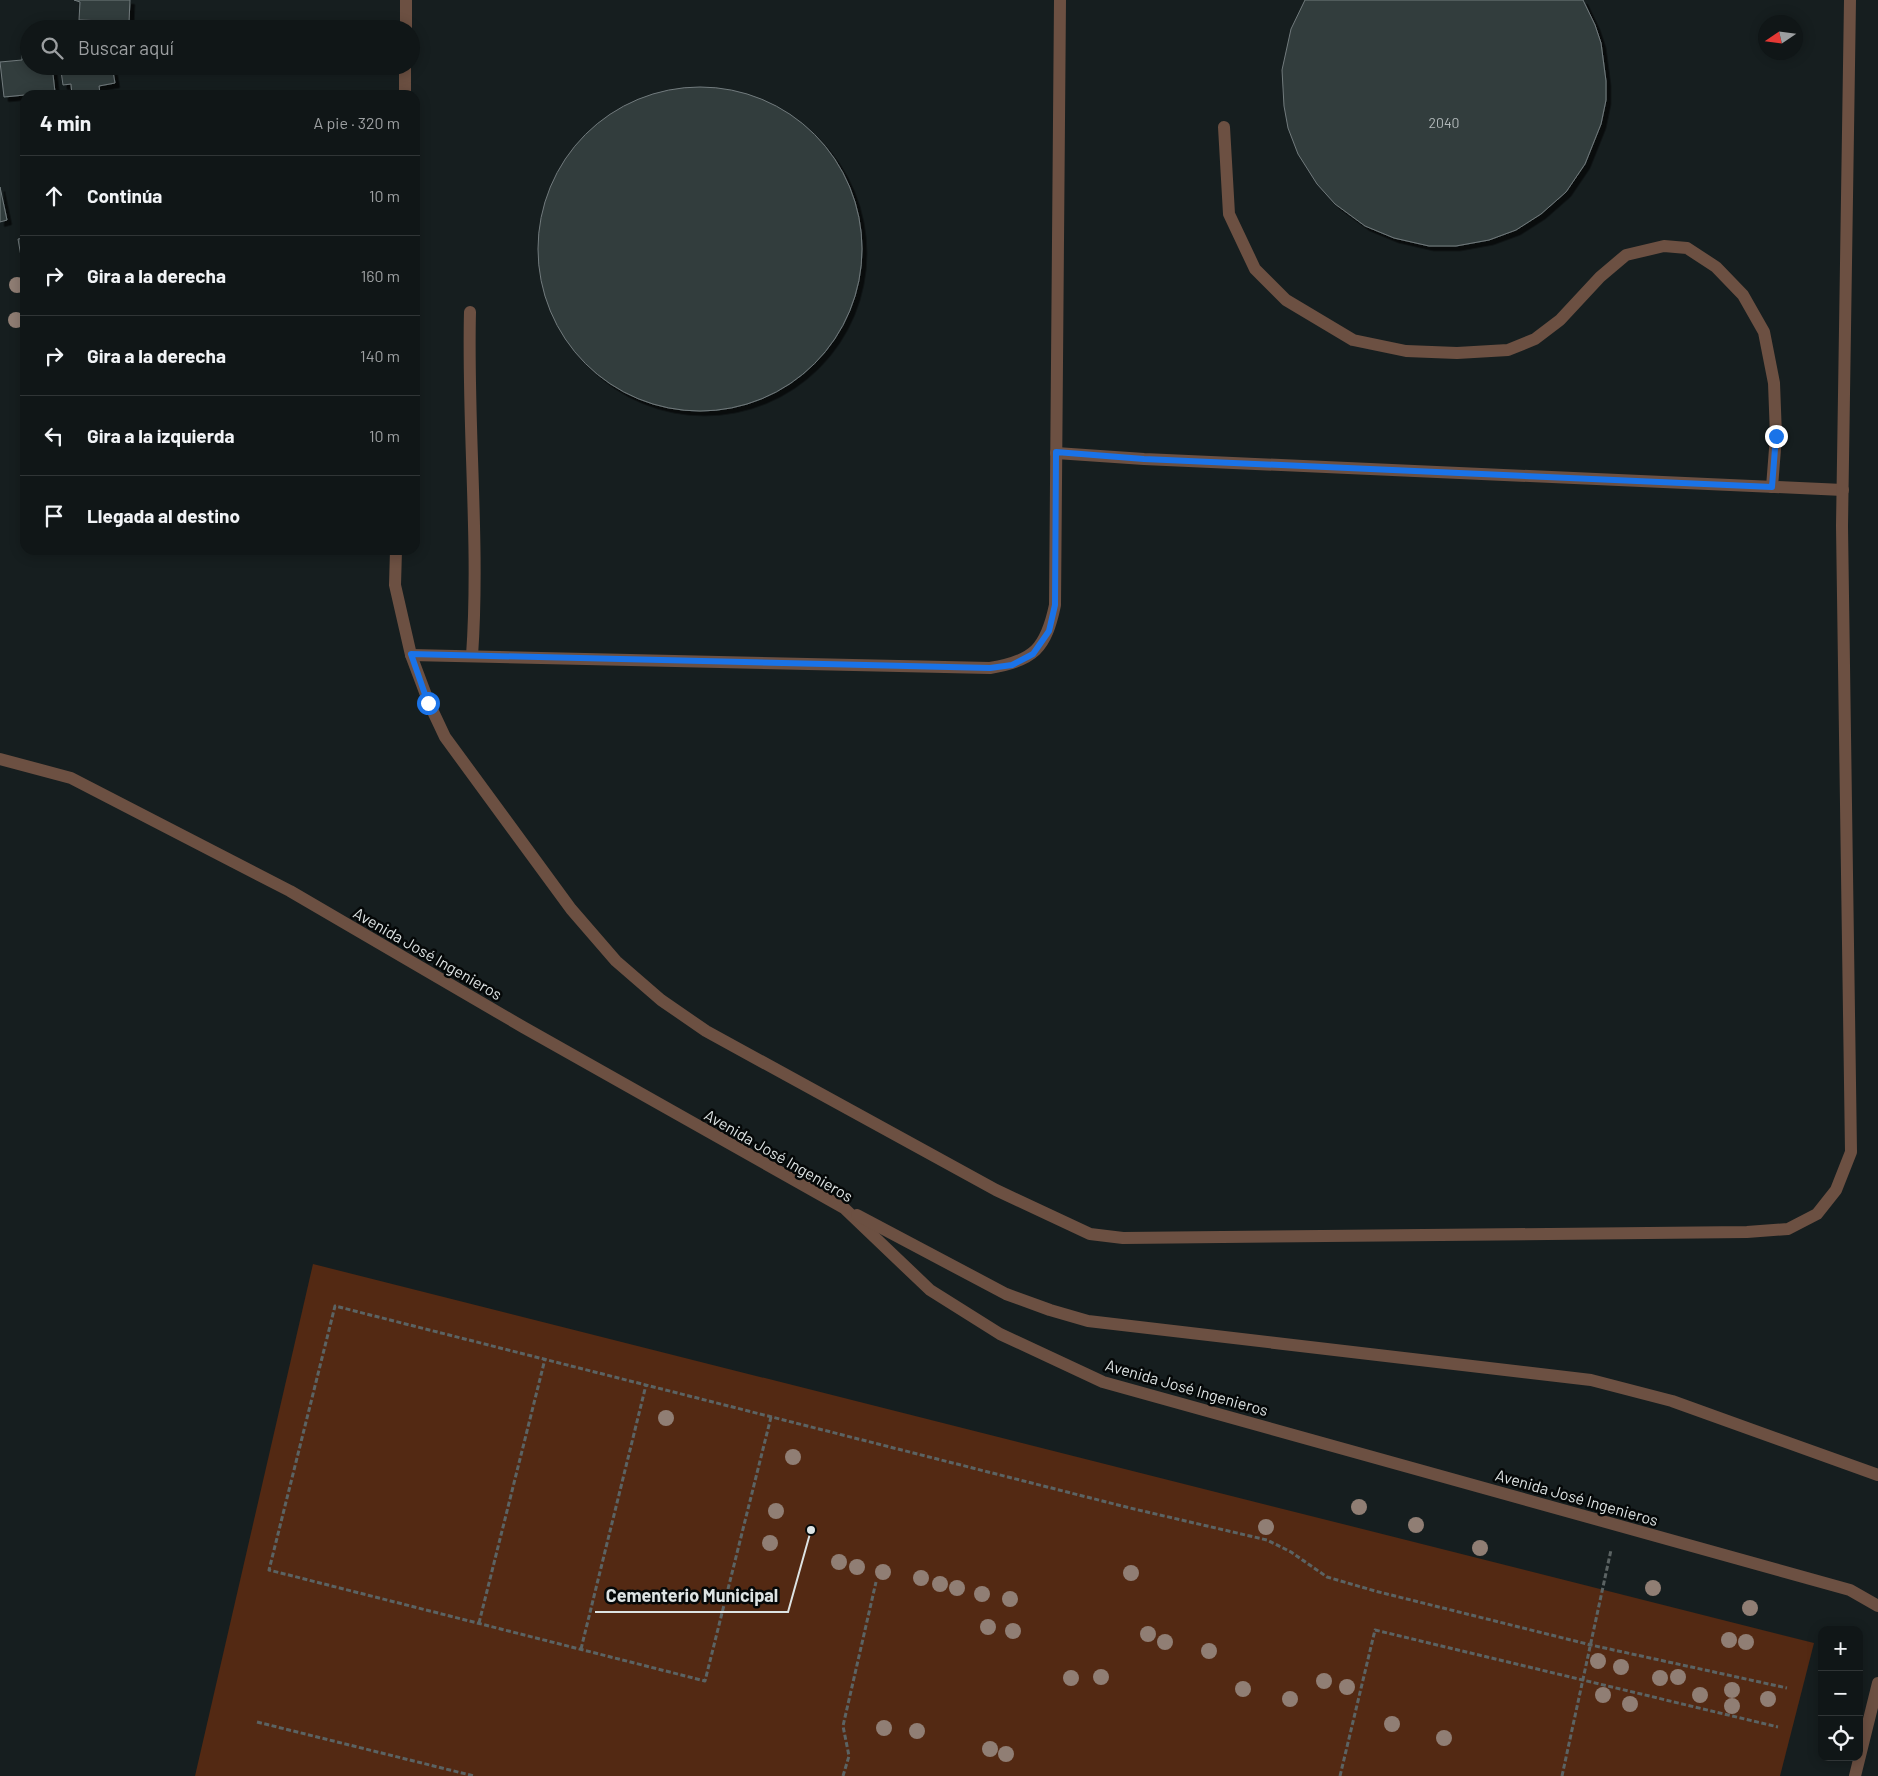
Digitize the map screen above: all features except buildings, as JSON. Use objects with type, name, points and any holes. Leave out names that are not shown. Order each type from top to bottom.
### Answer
[{"type":"street","points":[[406,0],[406,20]]},
{"type":"street","points":[[411,654],[990,668],[1012,665],[1033,654],[1049,631],[1055,605],[1060,0]]},
{"type":"street","points":[[396,555],[395,585],[411,654],[428,703],[445,737],[571,910],[616,962],[661,1000],[706,1031],[996,1190],[1090,1234],[1123,1238],[1747,1232],[1788,1229],[1817,1214],[1836,1190],[1851,1152],[1843,490],[1850,0]]},
{"type":"street","points":[[405,75],[405,90]]},
{"type":"street","points":[[1224,127],[1229,214],[1255,269],[1286,300],[1353,340],[1406,351],[1457,353],[1508,350],[1535,339],[1560,320],[1600,277],[1626,256],[1664,246],[1687,248],[1716,267],[1743,295],[1764,332],[1774,383],[1776,436],[1772,487]]},
{"type":"street","points":[[470,312],[469,360],[476,605],[472,656]]},
{"type":"street","points":[[1056,452],[1144,459],[1843,490]]},
{"type":"street","name":"Avenida José Ingenieros","points":[[0,760],[71,778],[290,891],[523,1027],[844,1208],[930,1290],[1000,1334],[1104,1382],[1850,1590],[1878,1606]]},
{"type":"street","points":[[844,1208],[1006,1294],[1088,1322],[1591,1380],[1672,1401],[1878,1475]]},
{"type":"street","points":[[1855,1776],[1878,1683]]},
{"type":"path","points":[[772,1417],[705,1681],[269,1570],[336,1306],[1130,1508],[1268,1540],[1291,1552],[1327,1578],[1591,1645],[1787,1688]]},
{"type":"path","points":[[479,1623],[545,1359]]},
{"type":"path","points":[[581,1649],[646,1385]]},
{"type":"path","points":[[1562,1776],[1617,1525]]},
{"type":"path","points":[[843,1776],[849,1756],[843,1726],[876,1582]]},
{"type":"path","points":[[1340,1776],[1375,1630],[1778,1727]]},
{"type":"path","points":[[257,1722],[474,1776]]},
{"type":"shaded area","points":[[313,1264],[1814,1643],[1780,1776],[195,1776]]},
{"type":"place","name":"Cementerio Municipal","points":[[811,1530]]},
{"type":"route","points":[[428,703],[411,654],[990,668],[1012,665],[1033,654],[1049,631],[1055,605],[1056,452],[1144,459],[1772,487],[1776,436]]}]
